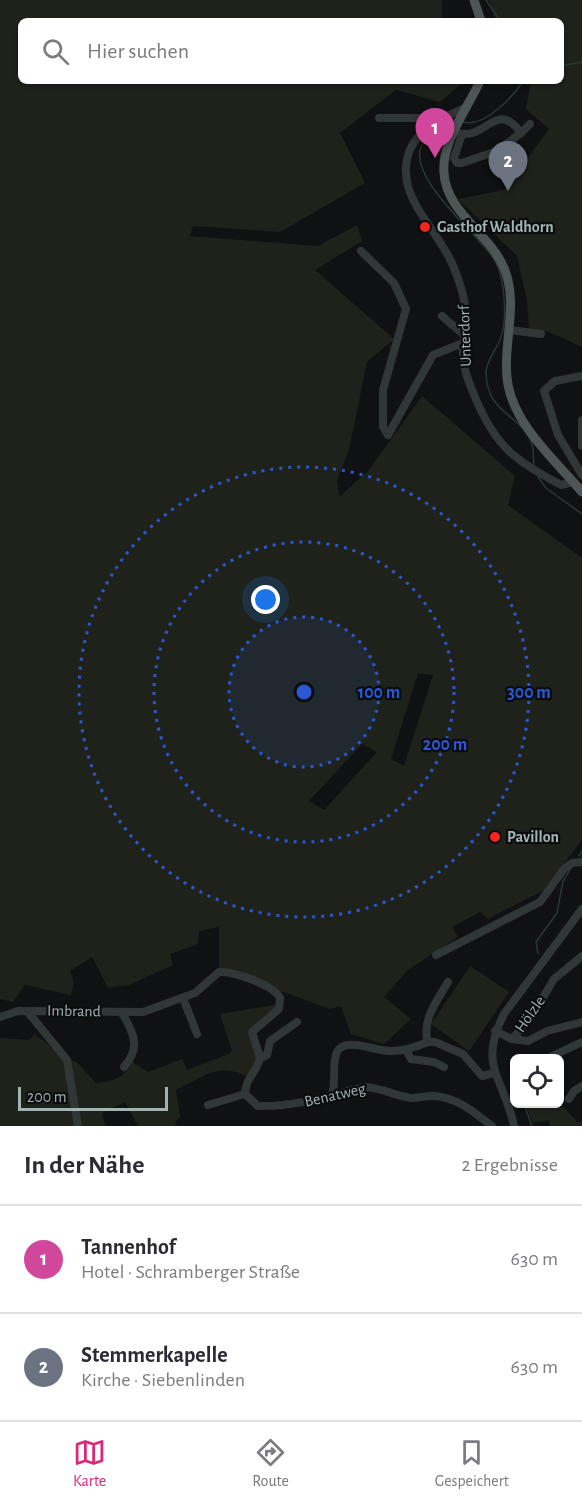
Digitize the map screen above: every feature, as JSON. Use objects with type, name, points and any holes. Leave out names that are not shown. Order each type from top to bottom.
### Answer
[{"type":"main road","points":[[474,0],[480,18]]},
{"type":"main road","points":[[479,84],[445,159],[444,173],[447,190],[501,260],[510,292],[507,370],[513,404],[521,418],[582,492]]},
{"type":"street","name":"Unterdorf","points":[[469,106],[435,122],[422,132],[410,148],[406,167],[408,185],[454,267],[466,309],[463,360],[468,380],[491,432],[536,472],[561,485],[574,482]]},
{"type":"street","points":[[521,133],[512,120],[506,117],[496,120],[473,134],[459,127],[454,158],[457,163],[487,156],[521,133],[530,124]]},
{"type":"street","points":[[379,118],[420,118],[435,122]]},
{"type":"street","points":[[361,251],[394,283],[406,309],[383,390],[383,428],[388,435],[433,355],[464,339],[442,316]]},
{"type":"street","points":[[510,330],[541,334]]},
{"type":"street","points":[[582,376],[555,381],[544,391],[558,435],[582,475]]},
{"type":"street","points":[[582,420],[582,446]]},
{"type":"street","points":[[436,955],[540,902],[564,869],[572,863],[582,862]]},
{"type":"street","points":[[495,1031],[504,1014],[582,909]]},
{"type":"street","name":"Hölzle","points":[[514,1126],[511,1112],[494,1073],[491,1057],[495,1031],[512,1039],[531,1018],[555,979],[582,956]]},
{"type":"street","name":"Imbrand","points":[[0,1017],[27,1011],[122,1013],[153,1010],[201,989],[222,972],[273,988],[280,998],[279,1009],[252,1032],[260,1058]]},
{"type":"street","points":[[428,1042],[426,1030],[430,1017],[448,982]]},
{"type":"street","points":[[183,998],[197,1034]]},
{"type":"street","name":"Imbrand","points":[[27,1011],[67,1060],[78,1126]]},
{"type":"street","name":"Imbrand","points":[[122,1013],[131,1027],[135,1043],[132,1058],[124,1067]]},
{"type":"street","points":[[208,1105],[245,1094],[246,1084],[258,1067],[260,1058],[267,1055],[270,1041],[276,1034],[297,1022]]},
{"type":"street","points":[[512,1039],[528,1041],[547,1031],[582,1022]]},
{"type":"street","points":[[332,1094],[336,1054],[340,1048],[347,1045],[389,1052],[406,1050],[428,1042],[463,1054],[482,1076],[494,1073]]},
{"type":"street","points":[[558,1054],[582,1042]]},
{"type":"street","points":[[406,1050],[411,1059],[434,1062],[444,1067]]},
{"type":"street","points":[[569,1099],[574,1091],[582,1086]]},
{"type":"street","name":"Benatweg","points":[[245,1094],[258,1106],[270,1106],[306,1103],[332,1094],[373,1087],[411,1098],[436,1096],[455,1100],[464,1104],[492,1126]]},
{"type":"shaded area","points":[[0,0],[442,0],[442,18],[18,18],[18,84],[461,84],[440,102],[396,90],[340,133],[365,183],[280,232],[193,226],[190,236],[318,246],[357,225],[362,241],[315,270],[394,339],[367,362],[349,450],[337,480],[339,497],[368,471],[422,396],[515,476],[508,505],[582,558],[582,840],[544,890],[488,919],[480,912],[452,927],[458,937],[408,970],[384,997],[411,1019],[384,1044],[351,1034],[341,1006],[330,1009],[219,972],[219,927],[199,931],[198,944],[170,954],[173,965],[129,985],[108,988],[92,957],[70,971],[74,982],[71,995],[25,985],[13,1002],[0,999]],"holes":[[[418,673],[433,675],[404,766],[391,759]],[[362,744],[377,752],[324,810],[309,801]]]},
{"type":"shaded area","points":[[489,0],[582,0],[582,347],[549,332],[529,329],[527,300],[517,256],[458,199],[504,190],[549,129],[526,109],[530,84],[564,84],[564,18],[495,18]]},
{"type":"shaded area","points":[[470,966],[509,992],[469,1051],[431,1024]]},
{"type":"shaded area","points":[[280,1004],[255,1027],[260,1058],[250,1078],[229,1071],[212,1072],[176,1090],[180,1117],[175,1121],[177,1126],[138,1126],[125,1102],[102,1113],[105,1126],[0,1126],[0,1038],[30,1040],[34,1035],[66,1058],[77,1062],[96,1083],[121,1076],[133,1062],[148,1072],[182,1059],[187,1070],[226,1055],[232,1051],[220,1014]]},
{"type":"shaded area","points":[[564,1107],[577,1122],[582,1122],[582,1126],[550,1126],[549,1120],[533,1123],[527,1108]]},
{"type":"waterway","points":[[486,0],[498,18]]},
{"type":"waterway","points":[[564,65],[582,62]]},
{"type":"waterway","points":[[463,122],[471,123],[489,116],[505,103],[521,84]]},
{"type":"waterway","points":[[435,133],[439,127],[456,119]]},
{"type":"waterway","points":[[422,145],[420,158],[424,172],[433,188],[486,248],[498,267],[505,311],[500,340],[486,369],[488,387],[498,406],[527,434],[533,447],[534,466]]},
{"type":"waterway","points":[[538,477],[546,488],[582,514]]},
{"type":"waterway","points":[[579,856],[582,851]]},
{"type":"waterway","points":[[538,954],[536,942],[557,913],[563,881],[571,868]]},
{"type":"waterway","points":[[525,1108],[532,1126]]},
{"type":"place","name":"Tannenhof","points":[[435,158]]},
{"type":"place","name":"Stemmerkapelle","points":[[508,191]]},
{"type":"place","name":"Gasthof Waldhorn","points":[[425,227]]},
{"type":"place","name":"Pavillon","points":[[495,837]]}]
